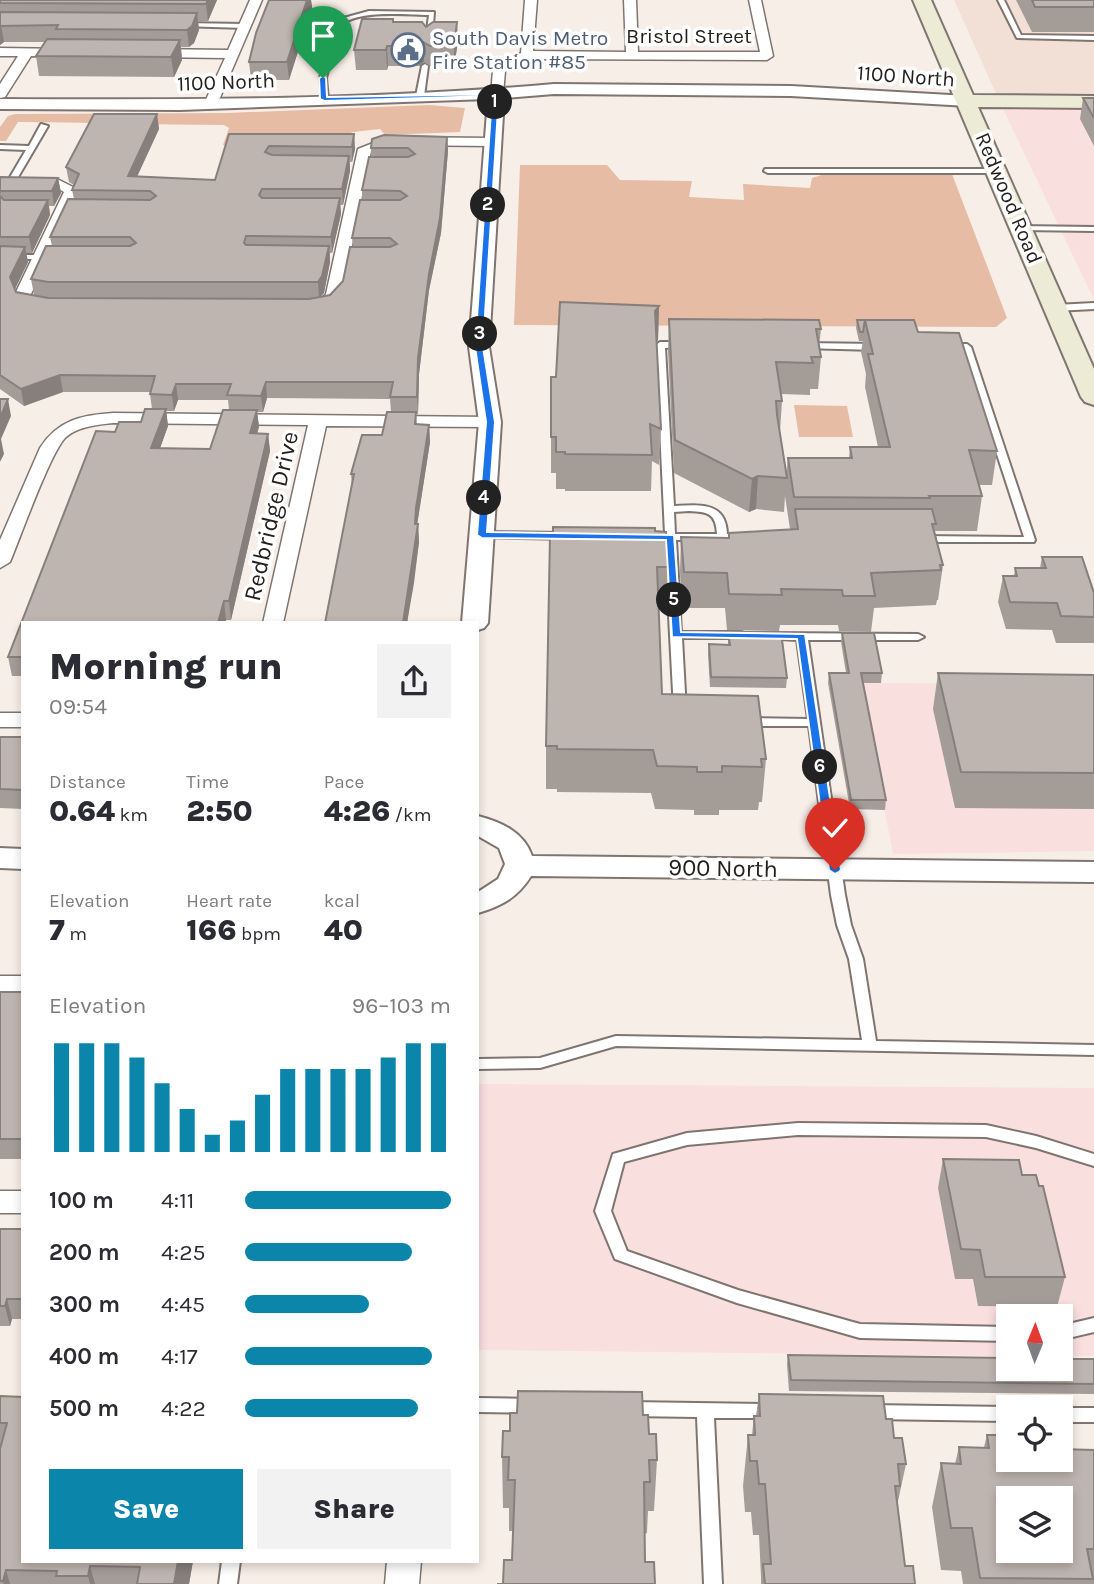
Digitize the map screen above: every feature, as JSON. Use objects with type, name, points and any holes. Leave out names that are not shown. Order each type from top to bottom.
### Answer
[{"type":"main road","name":"Redwood Road","points":[[922,0],[1094,397]]},
{"type":"main road","points":[[968,101],[1094,102]]},
{"type":"street","points":[[211,104],[256,0]]},
{"type":"street","points":[[261,0],[274,0]]},
{"type":"street","points":[[475,621],[490,422],[479,347],[496,94],[499,69],[527,55],[531,0]]},
{"type":"street","points":[[630,0],[632,55]]},
{"type":"street","name":"Bristol Street","points":[[527,55],[767,56],[755,0]]},
{"type":"street","points":[[0,52],[83,53]]},
{"type":"street","points":[[0,94],[27,52]]},
{"type":"street","points":[[137,53],[232,54]]},
{"type":"street","name":"1100 North","points":[[0,104],[211,104],[496,94],[554,97],[772,98],[918,105],[968,101]]},
{"type":"street","points":[[301,307],[325,305],[334,295],[365,149],[376,143],[493,142]]},
{"type":"street","points":[[5,184],[65,186],[73,194],[48,257],[23,295],[25,302],[65,306]]},
{"type":"street","points":[[0,562],[48,448],[60,432],[70,425],[114,418],[490,422]]},
{"type":"street","name":"Redbridge Drive","points":[[273,621],[318,421]]},
{"type":"street","points":[[0,720],[21,720]]},
{"type":"street","points":[[479,825],[504,835],[519,855],[520,866],[517,877],[508,887],[496,896],[479,903]]},
{"type":"street","points":[[0,858],[21,859]]},
{"type":"street","name":"900 North","points":[[520,866],[1094,872]]},
{"type":"street","points":[[0,985],[21,985]]},
{"type":"street","points":[[0,1202],[21,1202]]},
{"type":"street","points":[[402,1584],[404,1563]]},
{"type":"lane","points":[[1001,0],[1019,37],[1094,38]]},
{"type":"lane","points":[[324,99],[323,78],[336,27],[342,20],[369,13],[432,13],[428,42]]},
{"type":"lane","points":[[177,26],[245,26]]},
{"type":"lane","points":[[420,96],[425,66]]},
{"type":"lane","points":[[5,184],[32,148],[44,126]]},
{"type":"lane","points":[[0,148],[32,148]]},
{"type":"lane","points":[[768,170],[998,171]]},
{"type":"lane","points":[[1021,228],[1094,229]]},
{"type":"lane","points":[[0,257],[48,257]]},
{"type":"lane","points":[[1055,308],[1094,306]]},
{"type":"lane","points":[[694,721],[680,721],[660,345],[702,345]]},
{"type":"lane","points":[[799,346],[883,347]]},
{"type":"lane","points":[[910,539],[1030,540],[967,347],[939,347]]},
{"type":"lane","points":[[669,509],[700,509],[715,514],[720,520],[722,537]]},
{"type":"lane","points":[[482,535],[577,536]]},
{"type":"lane","points":[[643,537],[762,538]]},
{"type":"lane","points":[[676,635],[918,637]]},
{"type":"lane","points":[[802,636],[844,925],[856,959],[870,1046]]},
{"type":"lane","points":[[734,722],[814,723]]},
{"type":"lane","points":[[479,1064],[540,1063],[617,1041],[1094,1050]]},
{"type":"lane","points":[[996,1334],[860,1331],[737,1296],[621,1255],[603,1211],[618,1158],[687,1139],[798,1129],[986,1131],[1036,1142],[1094,1160]]},
{"type":"lane","points":[[1073,1330],[1094,1325]]},
{"type":"lane","points":[[479,1405],[545,1407]]},
{"type":"lane","points":[[611,1408],[788,1411]]},
{"type":"lane","points":[[705,1410],[713,1584]]},
{"type":"lane","points":[[856,1412],[996,1414]]},
{"type":"lane","points":[[1073,1415],[1094,1415]]},
{"type":"lane","points":[[228,1584],[231,1563]]},
{"type":"shaded area","points":[[954,0],[1094,0],[1094,107],[1002,107]]},
{"type":"shaded area","points":[[429,105],[465,108],[460,132],[385,135],[380,129],[353,132],[335,140],[333,144],[223,145],[229,128],[224,125],[18,122],[6,141],[0,141],[0,127],[8,116],[15,114],[227,113]]},
{"type":"shaded area","points":[[1002,107],[1094,107],[1094,300]]},
{"type":"shaded area","points":[[520,165],[607,165],[620,180],[692,181],[689,197],[744,200],[743,184],[810,188],[812,178],[825,174],[952,174],[1007,318],[996,327],[514,325]]},
{"type":"shaded area","points":[[794,405],[847,406],[853,437],[799,437]]},
{"type":"shaded area","points":[[860,683],[1094,684],[1094,851],[893,854]]},
{"type":"shaded area","points":[[479,1084],[1094,1088],[1094,1356],[1073,1356],[1073,1304],[996,1304],[996,1356],[479,1350]]},
{"type":"building","points":[[0,0],[208,0],[206,4],[0,3]]},
{"type":"building","points":[[269,0],[307,0],[287,62],[249,62],[256,33]]},
{"type":"building","points":[[1032,0],[1094,0],[1094,7],[1035,7]]},
{"type":"building","points":[[0,12],[197,13],[192,26],[187,30],[56,29],[58,25],[0,26]]},
{"type":"building","points":[[362,19],[422,22],[426,27],[433,22],[457,22],[454,46],[430,46],[423,42],[419,46],[387,46],[386,50],[354,50]]},
{"type":"building","points":[[47,39],[180,40],[171,57],[36,56]]},
{"type":"building","points":[[1083,98],[1094,98],[1094,118]]},
{"type":"building","points":[[94,114],[157,114],[128,176],[215,180],[229,134],[354,134],[352,147],[269,146],[265,152],[272,155],[349,156],[342,189],[262,189],[259,195],[262,198],[340,198],[331,237],[246,236],[244,243],[329,246],[318,282],[48,282],[31,279],[46,246],[130,246],[136,243],[130,237],[50,237],[68,199],[150,200],[156,196],[150,191],[72,190],[79,174],[66,167]]},
{"type":"building","points":[[384,135],[447,137],[440,218],[429,274],[418,358],[417,397],[390,397],[393,382],[266,382],[261,396],[227,395],[231,384],[176,384],[172,395],[150,394],[155,376],[60,375],[21,389],[0,375],[0,246],[25,247],[10,277],[16,292],[48,298],[309,299],[330,295],[343,281],[350,247],[390,247],[397,244],[390,238],[352,238],[360,200],[400,200],[407,196],[400,191],[362,190],[369,157],[408,157],[415,154],[408,148],[371,148],[372,139]]},
{"type":"building","points":[[0,177],[58,178],[52,191],[0,192]]},
{"type":"building","points":[[0,196],[4,200],[48,200],[29,237],[0,237]]},
{"type":"building","points":[[560,302],[659,306],[655,311],[661,429],[650,424],[652,455],[556,452],[556,437],[551,437],[551,377],[556,377]]},
{"type":"building","points":[[669,319],[819,320],[821,329],[816,329],[821,357],[811,357],[813,363],[776,362],[782,401],[776,401],[777,415],[787,478],[758,476],[752,479],[675,440]]},
{"type":"building","points":[[857,320],[865,320],[863,332],[860,332]]},
{"type":"building","points":[[865,320],[914,320],[918,332],[959,333],[997,451],[969,450],[982,496],[794,497],[788,458],[852,458],[850,447],[890,447],[868,354],[873,354]]},
{"type":"building","points":[[0,399],[8,399],[0,418]]},
{"type":"building","points":[[145,409],[166,409],[151,448],[210,449],[223,410],[257,410],[250,433],[268,434],[229,601],[224,601],[219,621],[22,621],[96,431],[115,432],[119,422],[141,422]]},
{"type":"building","points":[[387,412],[416,412],[415,424],[429,425],[416,508],[415,524],[418,524],[403,621],[325,621],[354,474],[351,474],[362,435],[382,435]]},
{"type":"building","points":[[795,509],[932,509],[936,524],[932,524],[943,565],[940,565],[941,570],[871,573],[875,596],[843,596],[842,590],[781,589],[782,595],[729,594],[727,573],[684,572],[681,537],[729,538],[729,533],[798,529]]},
{"type":"building","points":[[553,527],[655,528],[655,531],[666,532],[668,567],[657,567],[662,694],[758,696],[766,759],[761,759],[762,767],[722,766],[722,772],[697,772],[697,767],[657,766],[653,750],[557,749],[557,746],[546,746],[550,536],[553,536]]},
{"type":"building","points":[[1042,557],[1082,557],[1094,593],[1094,617],[1061,616],[1057,603],[1010,602],[1003,576],[1017,576],[1015,568],[1046,568]]},
{"type":"building","points":[[21,624],[21,657],[8,657]]},
{"type":"building","points":[[728,632],[781,632],[787,678],[711,677],[709,644],[730,645]]},
{"type":"building","points":[[842,633],[874,633],[882,673],[861,673],[886,800],[851,800],[829,673],[849,673]]},
{"type":"building","points":[[938,673],[1094,675],[1094,773],[961,772]]},
{"type":"building","points":[[0,737],[21,737],[21,790],[0,789]]},
{"type":"building","points":[[0,992],[21,992],[21,1139],[0,1139]]},
{"type":"building","points":[[943,1159],[1019,1160],[1022,1175],[1036,1175],[1039,1186],[1043,1186],[1065,1277],[985,1277],[980,1250],[961,1249]]},
{"type":"building","points":[[0,1229],[21,1229],[21,1299],[7,1299],[5,1306],[0,1306]]},
{"type":"building","points":[[788,1355],[996,1358],[996,1381],[1073,1381],[1073,1359],[1094,1359],[1094,1384],[791,1380]]},
{"type":"building","points":[[518,1391],[642,1392],[643,1415],[648,1415],[649,1434],[656,1434],[657,1460],[649,1460],[650,1482],[644,1482],[645,1562],[654,1562],[655,1584],[503,1584],[504,1560],[512,1560],[515,1480],[508,1480],[509,1457],[502,1457],[503,1431],[510,1431],[510,1413],[517,1413]]},
{"type":"building","points":[[759,1394],[883,1396],[886,1419],[892,1419],[894,1438],[902,1438],[906,1464],[898,1464],[900,1486],[895,1486],[905,1566],[913,1566],[915,1584],[765,1584],[763,1564],[771,1564],[765,1484],[759,1484],[757,1461],[750,1461],[748,1435],[755,1435],[754,1416],[760,1416]]},
{"type":"building","points":[[0,1396],[21,1397],[21,1563],[178,1563],[174,1584],[137,1584],[140,1567],[90,1566],[88,1576],[56,1576],[57,1571],[6,1570],[3,1581],[0,1581],[0,1449],[7,1423],[0,1423]]},
{"type":"building","points":[[987,1435],[996,1435],[996,1472],[1073,1472],[1073,1449],[1094,1450],[1094,1549],[1087,1549],[1093,1579],[980,1578],[972,1528],[951,1528],[941,1463],[961,1464],[959,1447],[989,1448]]},
{"type":"place","name":"South Davis Metro Fire Station #85","points":[[408,50]]},
{"type":"route","points":[[323,78],[321,85],[324,99],[496,94],[479,347],[490,422],[482,535],[670,537],[676,635],[802,636],[835,870]]}]
